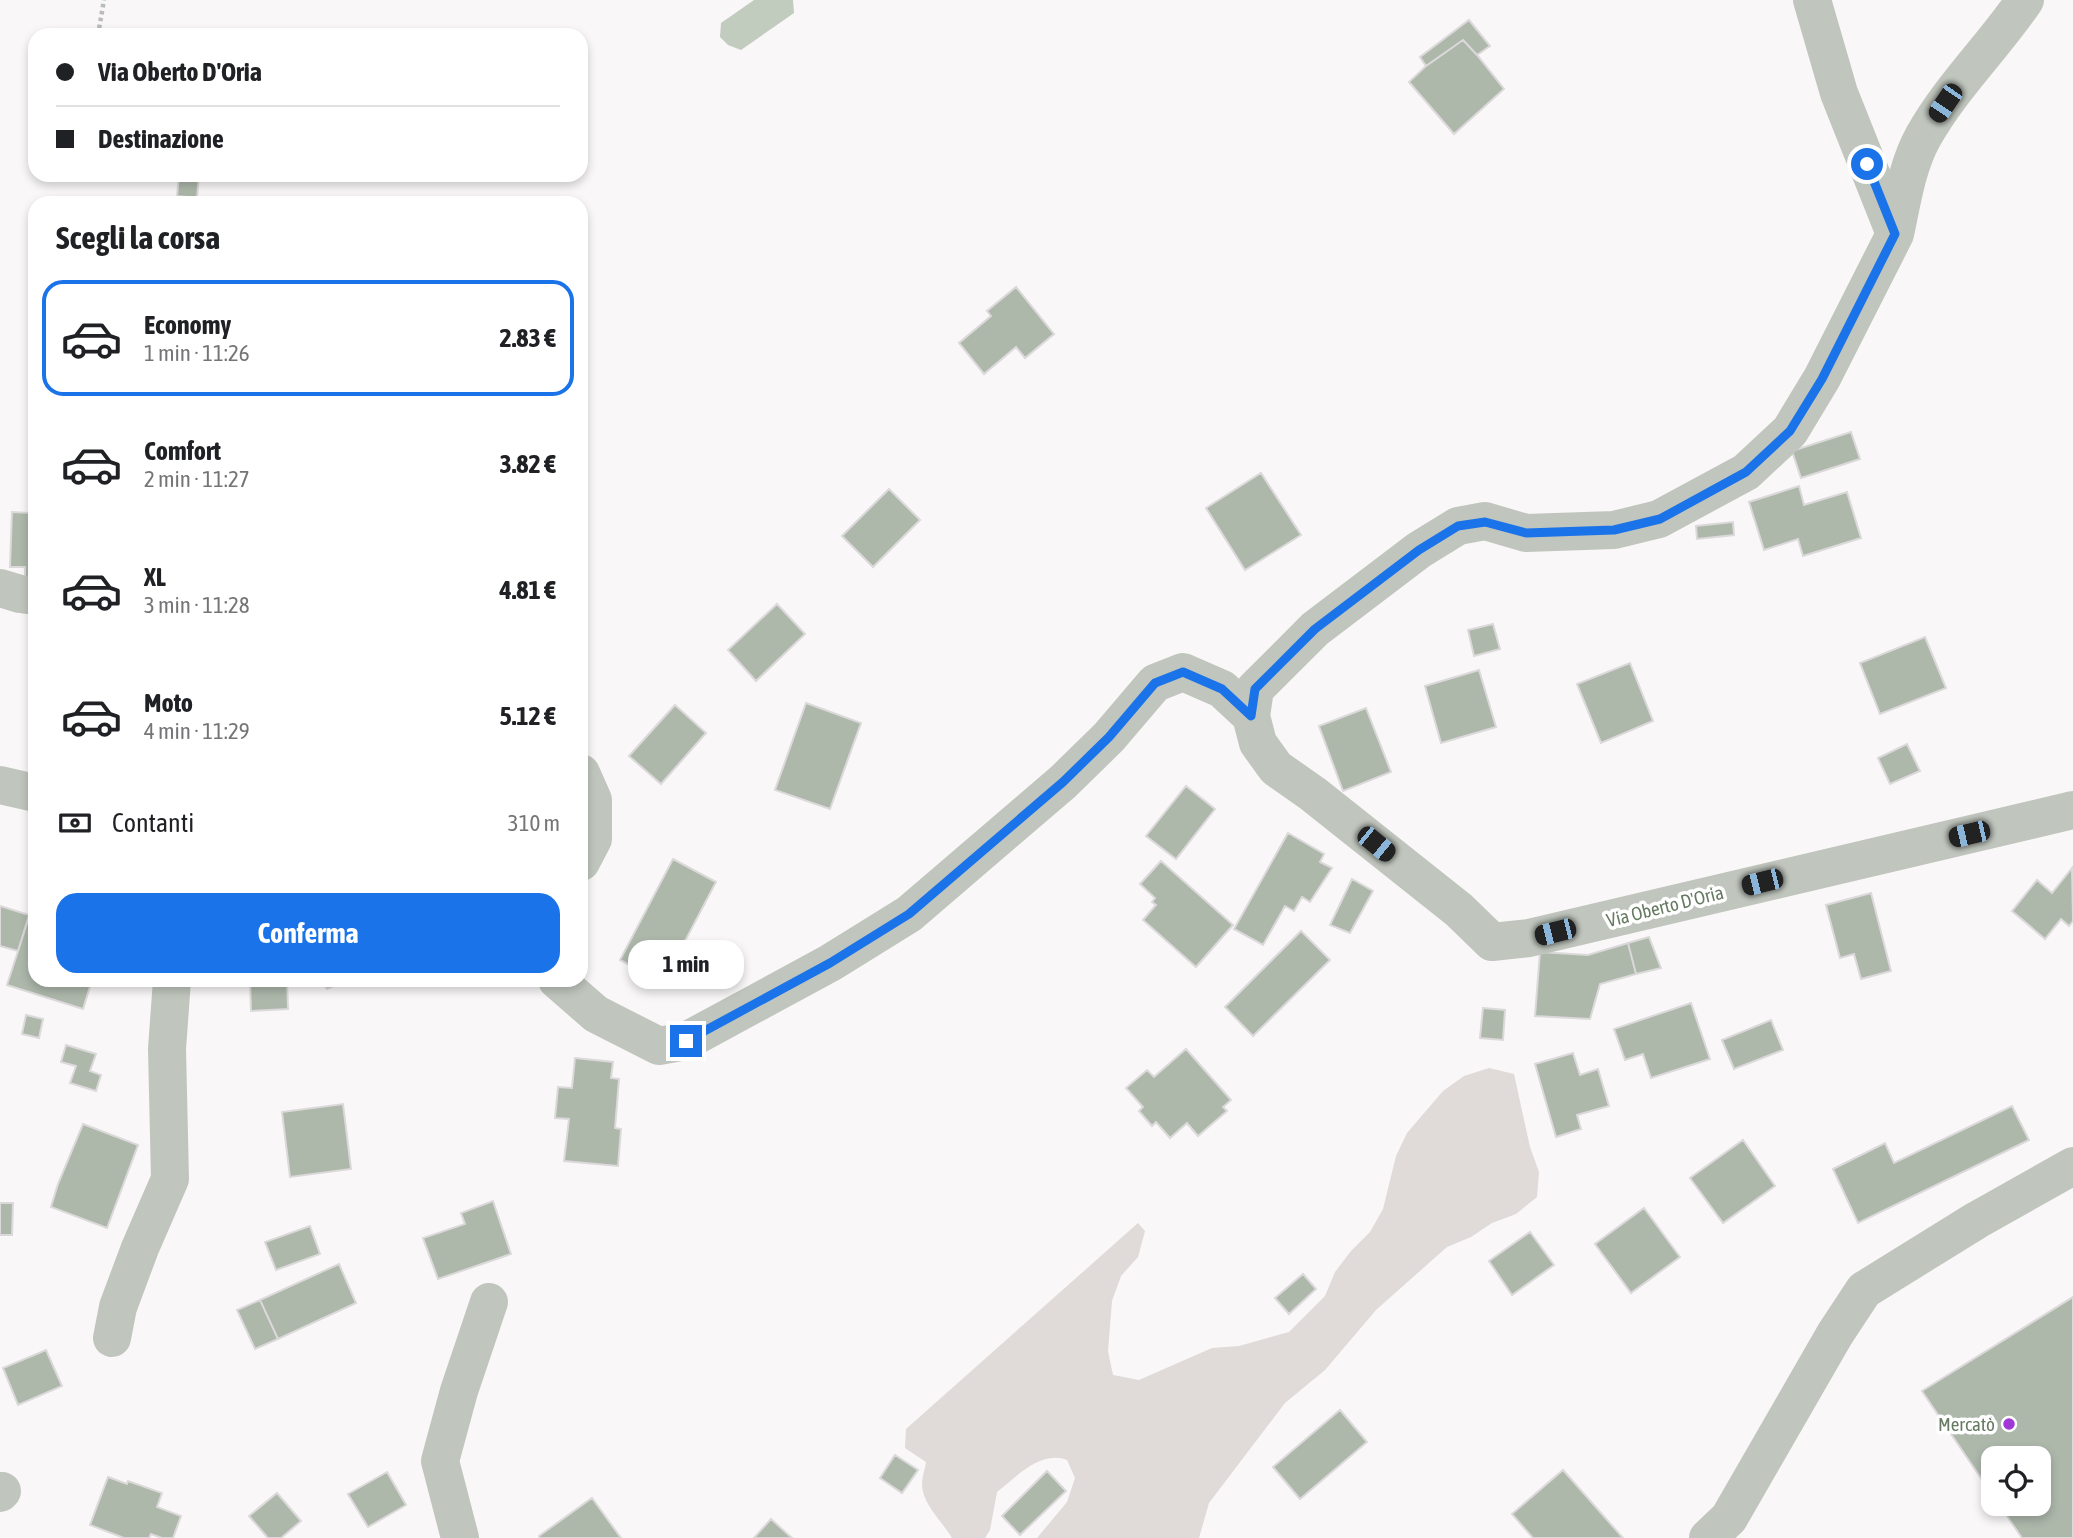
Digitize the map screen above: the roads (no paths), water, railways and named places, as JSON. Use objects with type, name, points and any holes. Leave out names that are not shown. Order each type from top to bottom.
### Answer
[{"type":"street","points":[[1812,0],[1839,93],[1895,234]]},
{"type":"street","points":[[1251,716],[1255,689],[1315,629],[1419,550],[1458,526],[1485,522],[1526,533],[1614,530],[1660,519],[1746,472],[1790,431],[1822,379],[1895,234],[1908,176],[1922,138],[1957,86],[2025,0]]},
{"type":"street","points":[[0,588],[28,595]]},
{"type":"street","points":[[565,987],[596,1014],[659,1046],[686,1041],[830,963],[909,914],[1063,782],[1109,737],[1155,683],[1183,672],[1222,689],[1251,716]]},
{"type":"street","name":"Via Oberto D'Oria","points":[[1251,716],[1258,743],[1276,768],[1313,793],[1438,894],[1492,942],[1529,939],[2073,810]]},
{"type":"street","points":[[0,785],[28,791]]},
{"type":"street","points":[[588,789],[593,800],[593,839],[588,849]]},
{"type":"street","points":[[112,1338],[118,1307],[170,1179],[167,1049],[171,987]]},
{"type":"street","points":[[1708,1538],[1729,1518],[1835,1334],[1864,1290],[2073,1166]]},
{"type":"street","points":[[460,1538],[440,1461],[459,1391],[489,1302]]},
{"type":"place","name":"Mercatò","points":[[2009,1424]]}]
